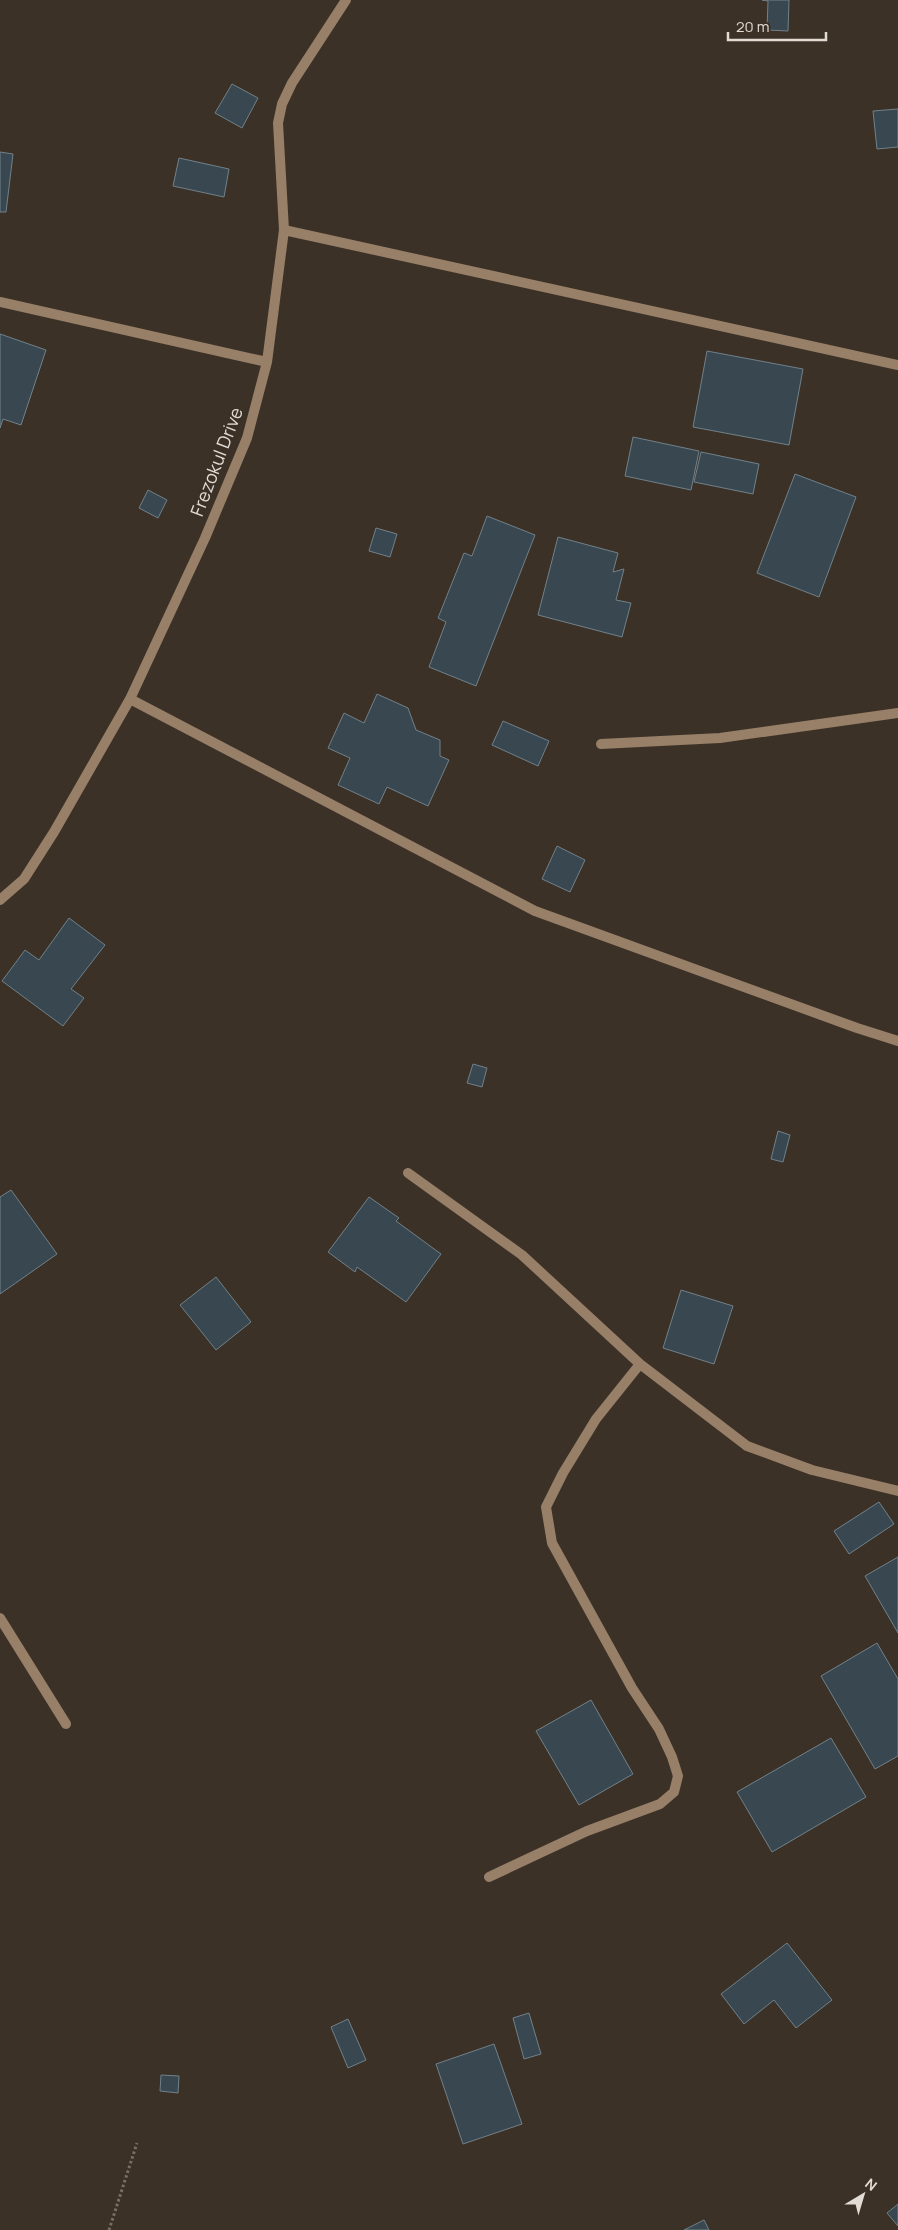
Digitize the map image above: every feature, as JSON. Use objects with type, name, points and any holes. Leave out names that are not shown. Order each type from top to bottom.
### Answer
[{"type":"street","name":"Frezokul Drive","points":[[0,900],[24,879],[54,832],[130,699],[205,538],[247,438],[267,362],[284,230],[278,123],[282,104],[292,83],[346,0]]},
{"type":"street","points":[[284,230],[898,365]]},
{"type":"street","points":[[0,302],[267,362]]},
{"type":"street","points":[[130,699],[535,911],[847,1024],[898,1040]]},
{"type":"street","points":[[601,744],[720,738],[898,713]]},
{"type":"street","points":[[408,1173],[522,1255],[640,1364],[747,1446],[812,1470],[898,1491]]},
{"type":"street","points":[[489,1877],[587,1831],[660,1804],[674,1792],[678,1776],[672,1757],[552,1543],[546,1507],[563,1473],[596,1419],[640,1364]]},
{"type":"street","points":[[0,1618],[66,1724]]},
{"type":"path","points":[[109,2230],[137,2143]]},
{"type":"building","points":[[762,0],[789,0],[788,31],[767,30],[768,1]]},
{"type":"building","points":[[232,84],[258,98],[242,128],[215,113]]},
{"type":"building","points":[[898,109],[898,147],[877,149],[873,111]]},
{"type":"building","points":[[0,152],[13,154],[6,212],[0,212]]},
{"type":"building","points":[[179,158],[229,169],[224,197],[173,186]]},
{"type":"building","points":[[0,334],[46,350],[21,425],[3,419],[0,428]]},
{"type":"building","points":[[707,351],[803,369],[789,445],[693,427]]},
{"type":"building","points":[[633,437],[699,451],[691,490],[625,476]]},
{"type":"building","points":[[701,452],[759,464],[753,494],[694,482]]},
{"type":"building","points":[[795,474],[856,497],[819,597],[757,573]]},
{"type":"building","points":[[148,490],[167,500],[158,518],[139,508]]},
{"type":"building","points":[[487,516],[535,535],[476,686],[429,667],[446,622],[438,618],[464,553],[472,556]]},
{"type":"building","points":[[376,528],[397,534],[390,557],[369,551]]},
{"type":"building","points":[[558,537],[618,553],[613,572],[624,569],[616,600],[631,603],[622,637],[538,615]]},
{"type":"building","points":[[377,694],[408,708],[416,730],[440,740],[440,756],[449,760],[428,806],[387,787],[379,804],[338,785],[350,758],[328,748],[344,713],[364,723]]},
{"type":"building","points":[[503,721],[549,741],[538,766],[492,745]]},
{"type":"building","points":[[557,846],[585,860],[570,892],[542,879]]},
{"type":"building","points":[[69,918],[105,945],[71,989],[84,998],[63,1026],[2,981],[25,950],[39,960]]},
{"type":"building","points":[[473,1064],[487,1068],[482,1087],[467,1083]]},
{"type":"building","points":[[778,1131],[790,1135],[783,1162],[771,1159]]},
{"type":"building","points":[[11,1190],[57,1254],[0,1294],[0,1197]]},
{"type":"building","points":[[369,1197],[399,1218],[396,1221],[441,1254],[406,1302],[357,1267],[355,1272],[328,1252]]},
{"type":"building","points":[[216,1277],[251,1322],[216,1350],[180,1305]]},
{"type":"building","points":[[681,1290],[733,1306],[714,1364],[663,1348]]},
{"type":"building","points":[[879,1502],[894,1524],[849,1554],[834,1531]]},
{"type":"building","points":[[898,1557],[898,1633],[865,1576]]},
{"type":"building","points":[[877,1643],[898,1679],[898,1756],[875,1769],[821,1676]]},
{"type":"building","points":[[591,1700],[633,1774],[579,1805],[536,1731]]},
{"type":"building","points":[[831,1738],[866,1797],[772,1852],[737,1792]]},
{"type":"building","points":[[787,1943],[832,2000],[796,2028],[774,2000],[744,2024],[721,1994]]},
{"type":"building","points":[[529,2013],[541,2054],[524,2059],[513,2018]]},
{"type":"building","points":[[348,2019],[366,2060],[348,2068],[331,2027]]},
{"type":"building","points":[[494,2044],[522,2124],[463,2144],[436,2064]]},
{"type":"building","points":[[161,2075],[179,2076],[178,2093],[160,2091]]},
{"type":"building","points":[[898,2204],[898,2226],[887,2213]]},
{"type":"building","points":[[704,2220],[709,2230],[684,2230]]}]
